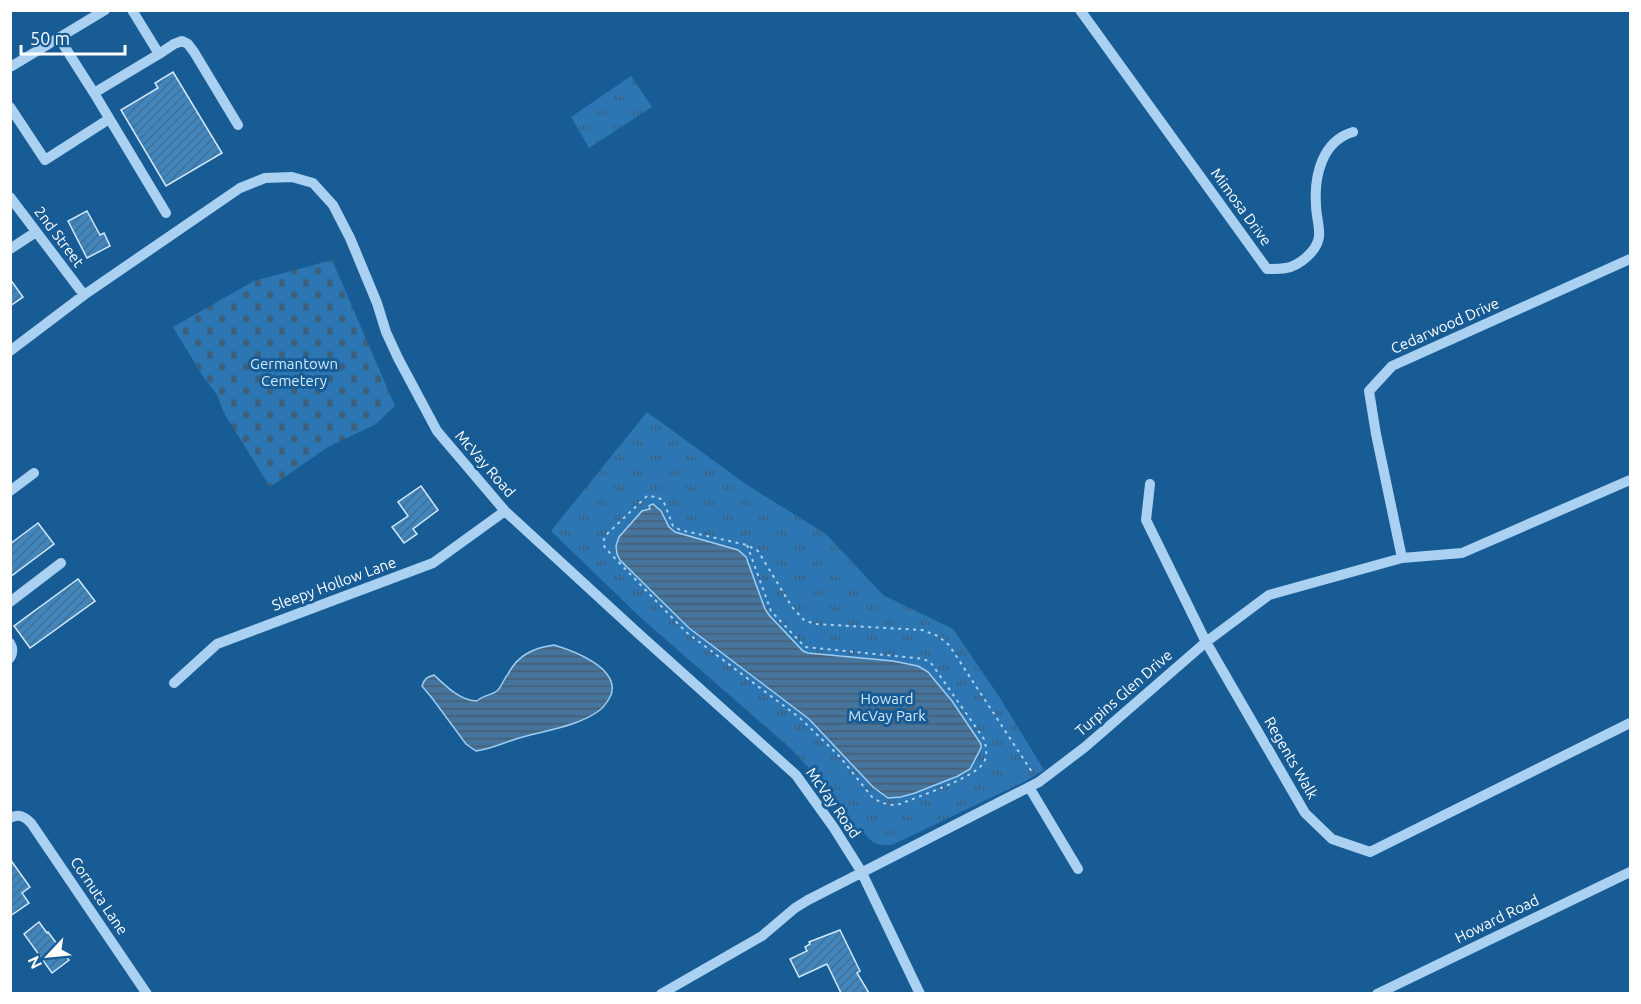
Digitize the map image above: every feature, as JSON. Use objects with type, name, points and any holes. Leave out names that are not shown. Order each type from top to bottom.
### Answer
[{"type":"street","points":[[11,66],[105,10]]},
{"type":"street","points":[[132,10],[159,54]]},
{"type":"street","name":"Mimosa Drive","points":[[1080,10],[1267,269],[1288,268],[1313,250],[1319,238],[1315,196],[1319,166],[1328,149],[1341,136],[1353,132]]},
{"type":"street","points":[[58,38],[166,213]]},
{"type":"street","points":[[94,93],[182,41],[188,44],[194,52],[238,125]]},
{"type":"street","points":[[10,107],[45,160],[109,119]]},
{"type":"street","name":"McVay Road","points":[[10,351],[84,295],[240,188],[265,178],[292,177],[313,183],[333,205],[350,238],[377,303],[386,332],[437,431],[505,511],[796,775],[861,871],[920,993]]},
{"type":"street","name":"2nd Street","points":[[12,203],[84,295]]},
{"type":"street","points":[[10,249],[36,232]]},
{"type":"street","name":"Cedarwood Drive","points":[[1402,558],[1369,391],[1392,366],[1630,259]]},
{"type":"street","points":[[10,491],[34,473]]},
{"type":"street","name":"Turpins Glen Drive","points":[[664,993],[762,936],[808,900],[1034,784],[1085,747],[1206,642],[1269,595],[1402,558],[1462,553],[1630,480]]},
{"type":"street","name":"Regents Walk","points":[[1150,484],[1146,520],[1206,642],[1305,813],[1332,839],[1370,852],[1630,723]]},
{"type":"street","name":"Sleepy Hollow Lane","points":[[174,683],[217,644],[433,563],[505,511]]},
{"type":"street","points":[[10,602],[61,563]]},
{"type":"street","points":[[10,643],[13,654],[10,658]]},
{"type":"street","points":[[1034,784],[1078,869]]},
{"type":"street","name":"Cornuta Lane","points":[[10,818],[15,815],[24,816],[40,835],[147,993]]},
{"type":"street","name":"Howard Road","points":[[1377,993],[1630,872]]},
{"type":"path","points":[[747,545],[771,611],[805,647],[924,659],[931,663],[984,739],[987,752],[983,764],[972,774],[900,804],[890,805],[880,802],[872,797],[840,757],[800,718],[686,632],[605,548],[603,542],[606,535],[646,496],[656,497],[663,500],[673,526],[680,530],[747,545],[758,550],[792,607],[804,620],[815,624],[922,630],[938,636],[949,645],[1034,784]]},
{"type":"green space","points":[[631,76],[652,107],[589,148],[571,117]]},
{"type":"green space","name":"Germantown Cemetery","points":[[332,260],[395,406],[376,424],[328,447],[270,487],[224,413],[217,395],[173,327],[254,281]]},
{"type":"green space","name":"Howard McVay Park","points":[[647,412],[747,485],[826,534],[883,595],[953,629],[1000,698],[1044,770],[1024,782],[892,845],[876,843],[864,833],[858,833],[833,794],[790,748],[640,617],[551,531]]},
{"type":"shaded area","points":[[653,504],[661,511],[669,527],[675,532],[738,550],[746,557],[765,609],[803,651],[893,661],[918,666],[928,672],[952,701],[981,744],[970,769],[958,776],[901,797],[888,798],[873,787],[809,719],[689,628],[620,560],[616,546],[619,537],[642,511],[650,509],[649,506]]},
{"type":"shaded area","points":[[554,645],[593,662],[609,677],[612,685],[611,695],[602,708],[571,725],[476,751],[466,744],[422,686],[426,679],[434,675],[459,696],[477,701],[498,690],[521,657],[533,650]]},
{"type":"building","points":[[173,72],[222,153],[166,186],[121,110],[158,88],[155,83]]},
{"type":"building","points":[[87,211],[100,235],[104,233],[110,246],[87,258],[68,221]]},
{"type":"building","points":[[10,279],[23,297],[10,306]]},
{"type":"building","points":[[421,486],[438,510],[413,529],[417,534],[404,543],[392,527],[408,516],[398,502]]},
{"type":"building","points":[[38,523],[54,544],[10,577],[10,544]]},
{"type":"building","points":[[78,579],[95,601],[30,648],[14,626]]},
{"type":"building","points":[[10,859],[30,887],[22,893],[29,903],[10,916]]},
{"type":"building","points":[[39,922],[69,960],[52,973],[24,934]]},
{"type":"building","points":[[840,930],[860,971],[857,973],[869,993],[841,993],[827,964],[799,977],[790,959],[807,951],[805,947],[810,944],[809,942]]}]
